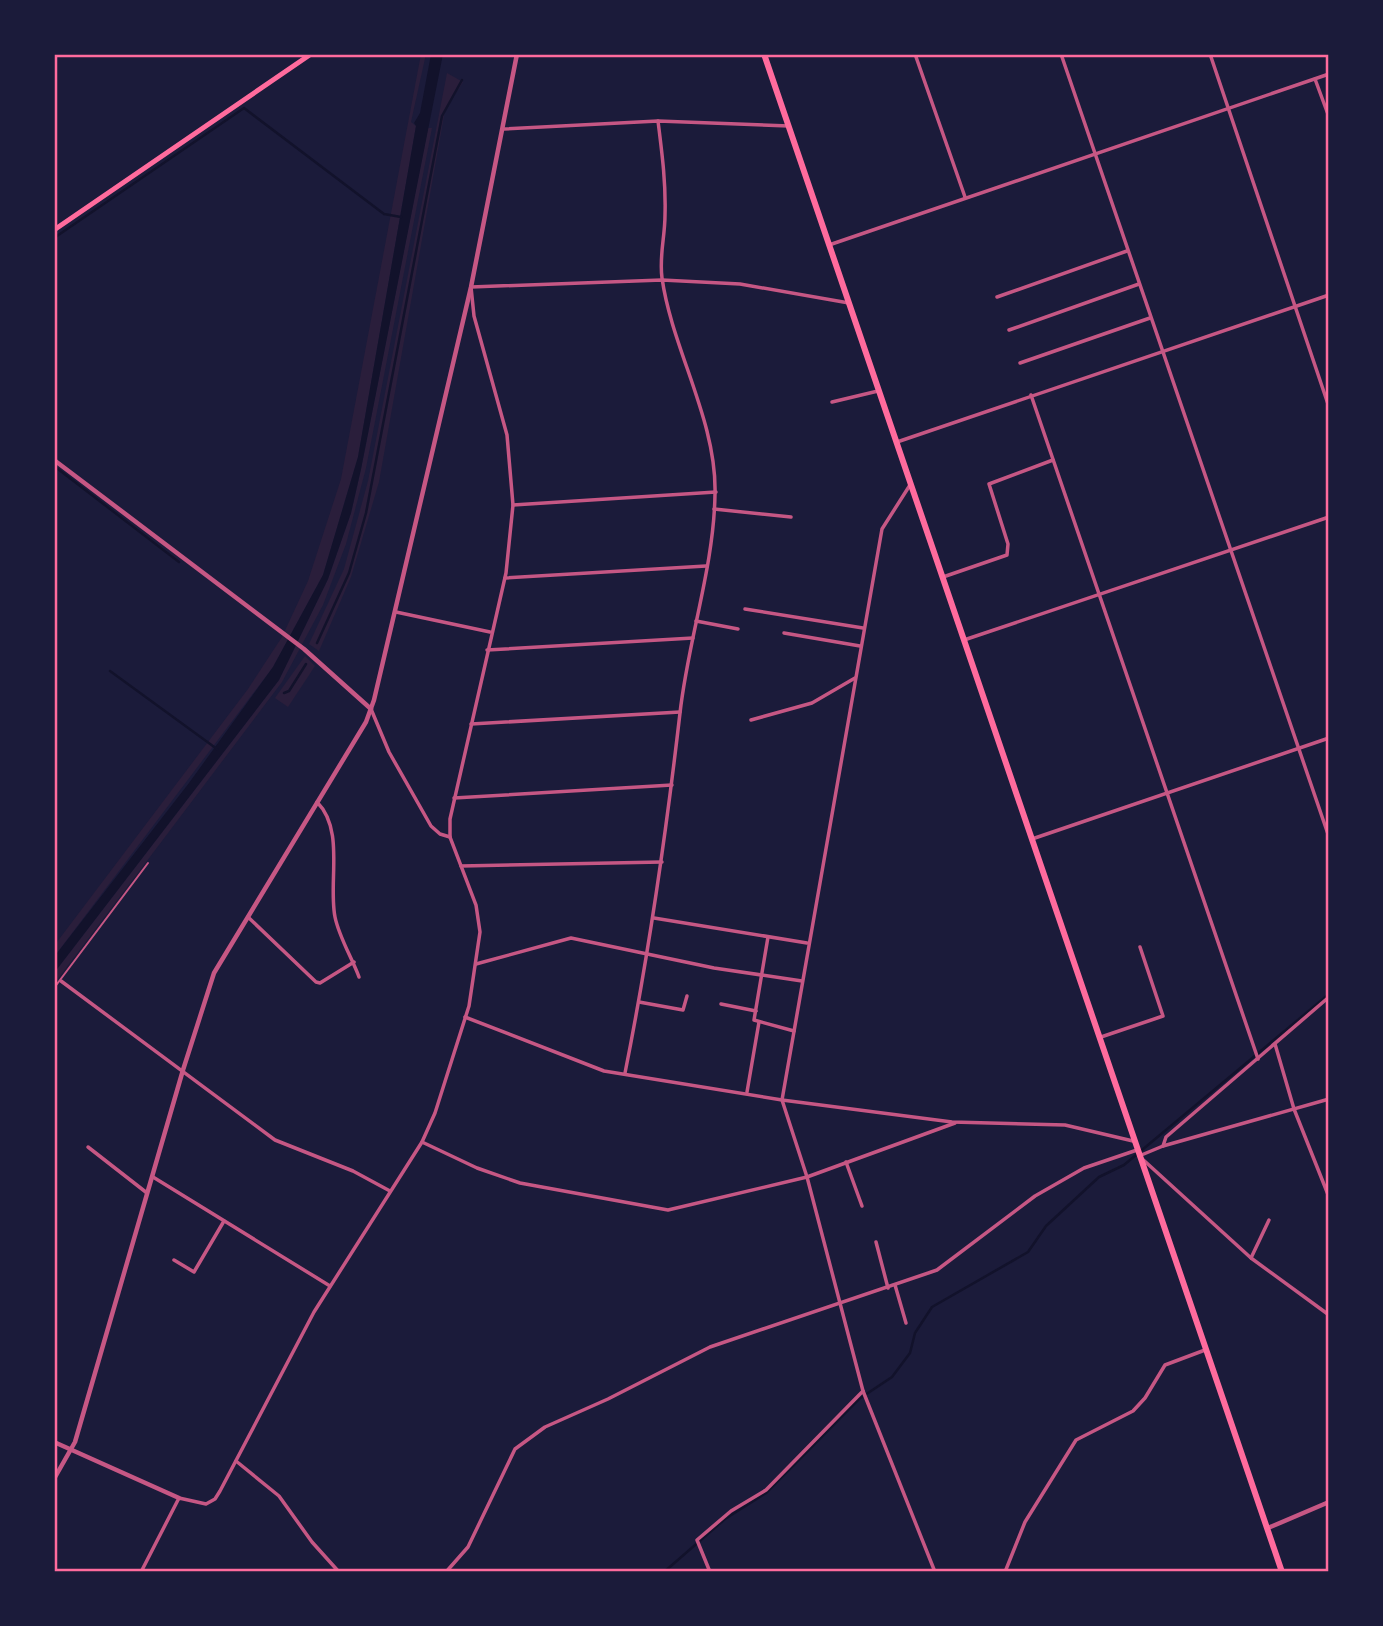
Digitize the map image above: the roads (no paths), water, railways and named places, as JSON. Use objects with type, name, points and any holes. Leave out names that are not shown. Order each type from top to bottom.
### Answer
[{"type":"main road","points":[[54,230],[311,54]]},
{"type":"main road","points":[[764,54],[1282,1572]]},
{"type":"street","points":[[54,1479],[71,1450],[214,973],[371,709],[471,287],[517,54]]},
{"type":"street","points":[[915,54],[965,197]]},
{"type":"street","points":[[1061,54],[1329,837]]},
{"type":"street","points":[[1210,54],[1329,407]]},
{"type":"street","points":[[829,245],[1329,74]]},
{"type":"street","points":[[1315,79],[1329,117]]},
{"type":"street","points":[[503,129],[658,121],[789,126]]},
{"type":"street","points":[[625,1073],[649,955],[673,785],[680,712],[716,492],[713,464],[697,396],[662,280],[660,250],[666,191],[658,121]]},
{"type":"street","points":[[997,297],[1128,251]]},
{"type":"street","points":[[471,287],[662,280],[740,284],[849,303]]},
{"type":"street","points":[[1009,330],[1139,284]]},
{"type":"street","points":[[54,1442],[179,1498],[197,1504],[210,1503],[236,1461],[330,1286],[422,1142],[435,1113],[465,1017],[476,964],[480,920],[450,837],[454,798],[505,578],[513,505],[507,435],[474,316],[471,287]]},
{"type":"street","points":[[897,442],[1329,295]]},
{"type":"street","points":[[1020,363],[1151,317]]},
{"type":"street","points":[[832,402],[880,390]]},
{"type":"street","points":[[1031,395],[1258,1059]]},
{"type":"street","points":[[54,460],[281,632],[371,709],[389,752],[431,826],[440,834],[450,837]]},
{"type":"street","points":[[943,577],[1007,555],[1009,544],[989,484],[1053,460]]},
{"type":"street","points":[[911,484],[882,528],[782,1100],[807,1177],[863,1391],[934,1571]]},
{"type":"street","points":[[513,505],[716,492]]},
{"type":"street","points":[[714,509],[791,517]]},
{"type":"street","points":[[964,640],[1329,517]]},
{"type":"street","points":[[505,578],[706,566]]},
{"type":"street","points":[[745,609],[863,628]]},
{"type":"street","points":[[396,612],[491,632]]},
{"type":"street","points":[[696,621],[738,629]]},
{"type":"street","points":[[784,633],[860,646]]},
{"type":"street","points":[[487,650],[693,638]]},
{"type":"street","points":[[751,720],[813,703],[855,678]]},
{"type":"street","points":[[471,724],[680,712]]},
{"type":"street","points":[[1032,839],[1329,738]]},
{"type":"street","points":[[454,798],[673,785]]},
{"type":"street","points":[[317,802],[323,807],[331,834],[335,918],[359,977]]},
{"type":"street","points":[[461,866],[662,862]]},
{"type":"street","points":[[247,916],[316,982],[320,983],[354,962]]},
{"type":"street","points":[[654,918],[808,943]]},
{"type":"street","points":[[768,937],[754,1020],[794,1031]]},
{"type":"street","points":[[476,964],[571,938],[761,976],[802,981]]},
{"type":"street","points":[[1101,1038],[1163,1016],[1140,947]]},
{"type":"street","points":[[61,981],[275,1140],[353,1171],[390,1191]]},
{"type":"street","points":[[639,1002],[683,1010],[687,996]]},
{"type":"street","points":[[1163,1146],[1166,1137],[1329,997]]},
{"type":"street","points":[[721,1004],[756,1011]]},
{"type":"street","points":[[465,1017],[604,1071],[747,1092],[782,1100],[957,1122],[1065,1125],[1135,1141]]},
{"type":"street","points":[[747,1092],[759,1022]]},
{"type":"street","points":[[1275,1044],[1294,1109],[1329,1197]]},
{"type":"street","points":[[446,1572],[468,1547],[515,1449],[545,1427],[608,1399],[709,1347],[937,1270],[1035,1196],[1084,1168],[1329,1099]]},
{"type":"street","points":[[422,1142],[477,1168],[520,1183],[668,1210],[807,1177],[957,1122]]},
{"type":"street","points":[[88,1147],[148,1193]]},
{"type":"street","points":[[1138,1153],[1251,1258],[1329,1315]]},
{"type":"street","points":[[846,1162],[862,1206]]},
{"type":"street","points":[[153,1177],[330,1286]]},
{"type":"street","points":[[1251,1258],[1269,1220]]},
{"type":"street","points":[[174,1260],[194,1272],[225,1221]]},
{"type":"street","points":[[876,1242],[888,1288]]},
{"type":"street","points":[[895,1286],[906,1323]]},
{"type":"street","points":[[1005,1572],[1025,1522],[1076,1440],[1133,1411],[1145,1398],[1165,1365],[1205,1350]]},
{"type":"street","points":[[710,1572],[697,1541],[731,1511],[766,1490],[863,1391]]},
{"type":"street","points":[[236,1461],[279,1496],[312,1542],[339,1572]]},
{"type":"street","points":[[141,1572],[179,1498]]},
{"type":"street","points":[[1268,1528],[1329,1502]]},
{"type":"lane","points":[[54,988],[148,863]]},
{"type":"waterway","points":[[317,643],[349,573],[366,513],[442,116],[462,80]]},
{"type":"waterway","points":[[54,238],[244,108],[384,214],[401,217]]},
{"type":"waterway","points":[[54,466],[179,562]]},
{"type":"waterway","points":[[284,693],[289,691],[306,664]]},
{"type":"waterway","points":[[110,671],[217,749]]},
{"type":"waterway","points":[[664,1572],[725,1519],[766,1493],[859,1399],[892,1377],[910,1353],[915,1333],[932,1307],[1028,1252],[1046,1226],[1099,1177],[1124,1165],[1329,994]]}]
